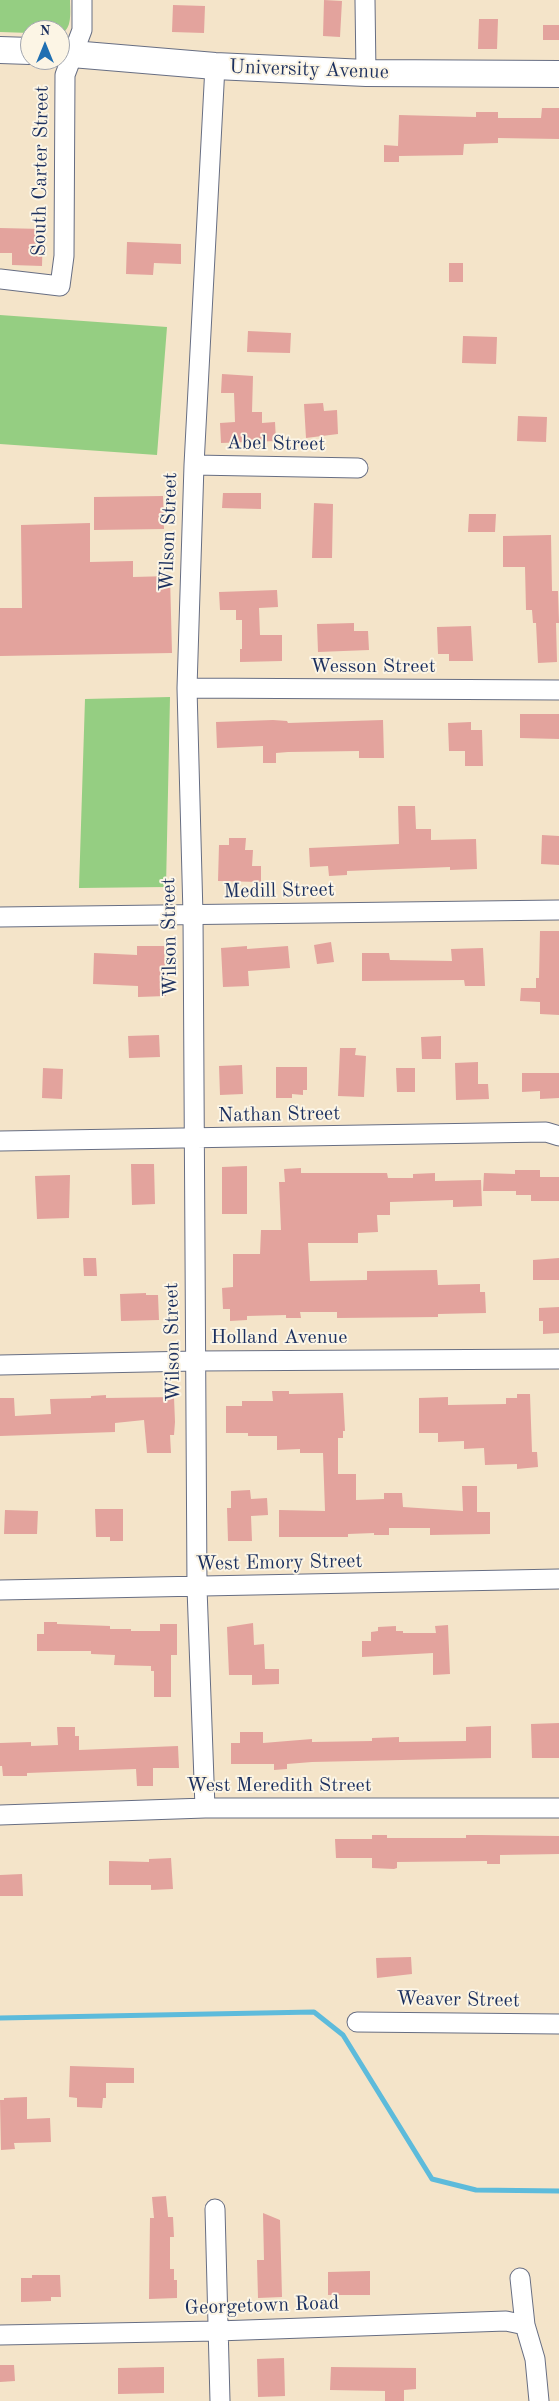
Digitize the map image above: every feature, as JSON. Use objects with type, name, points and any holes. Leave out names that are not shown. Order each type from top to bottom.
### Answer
[{"type":"street","name":"South Carter Street","points":[[70,47],[82,30],[82,0]]},
{"type":"street","points":[[365,0],[366,73]]},
{"type":"street","points":[[0,50],[20,51]]},
{"type":"street","name":"University Avenue","points":[[70,53],[215,66],[366,73],[559,74]]},
{"type":"street","name":"Wilson Street","points":[[205,1808],[197,1588],[193,915],[187,688],[194,465],[215,66]]},
{"type":"street","name":"South Carter Street","points":[[0,279],[60,286],[64,256],[65,70]]},
{"type":"street","name":"Abel Street","points":[[194,465],[358,468]]},
{"type":"street","name":"Wesson Street","points":[[187,688],[559,690]]},
{"type":"street","name":"Medill Street","points":[[0,917],[559,910]]},
{"type":"street","name":"Nathan Street","points":[[0,1141],[546,1132],[559,1136]]},
{"type":"street","name":"Holland Avenue","points":[[0,1365],[196,1361],[559,1359]]},
{"type":"street","name":"West Emory Street","points":[[0,1590],[197,1588],[559,1579]]},
{"type":"street","name":"West Meredith Street","points":[[0,1815],[205,1808],[559,1808]]},
{"type":"street","name":"Weaver Street","points":[[357,2022],[559,2024]]},
{"type":"street","points":[[214,2209],[220,2401]]},
{"type":"street","points":[[520,2278],[525,2325],[535,2359],[540,2401]]},
{"type":"street","name":"Georgetown Road","points":[[0,2335],[217,2331],[506,2321],[525,2325]]},
{"type":"green space","points":[[0,0],[70,0],[69,20],[20,20],[20,33],[0,32]]},
{"type":"green space","points":[[0,315],[167,327],[157,455],[0,444]]},
{"type":"green space","points":[[170,697],[166,887],[79,888],[85,699]]},
{"type":"building","points":[[324,0],[342,1],[340,37],[323,36]]},
{"type":"building","points":[[173,5],[205,6],[204,33],[172,32]]},
{"type":"building","points":[[479,19],[498,19],[497,49],[478,49]]},
{"type":"building","points":[[543,25],[559,25],[559,40],[543,40]]},
{"type":"building","points":[[542,108],[559,108],[559,139],[498,138],[498,143],[464,144],[463,155],[399,156],[399,162],[384,162],[384,145],[398,146],[399,115],[476,117],[476,112],[498,112],[498,118],[541,118]]},
{"type":"building","points":[[0,228],[43,229],[42,266],[12,265],[12,253],[0,253]]},
{"type":"building","points":[[127,242],[181,244],[181,264],[154,263],[153,275],[126,274]]},
{"type":"building","points":[[449,263],[463,263],[463,282],[449,282]]},
{"type":"building","points":[[248,331],[291,333],[290,353],[247,352]]},
{"type":"building","points":[[463,336],[497,337],[496,364],[462,363]]},
{"type":"building","points":[[222,374],[253,376],[252,412],[262,412],[262,423],[275,422],[276,441],[221,443],[220,423],[235,422],[234,393],[221,393]]},
{"type":"building","points":[[323,403],[324,411],[337,410],[338,434],[306,438],[304,404]]},
{"type":"building","points":[[518,416],[547,417],[546,442],[517,441]]},
{"type":"building","points":[[223,493],[261,493],[261,509],[222,508]]},
{"type":"building","points":[[163,496],[164,529],[94,530],[94,497]]},
{"type":"building","points":[[314,503],[333,504],[332,558],[312,558]]},
{"type":"building","points":[[469,514],[496,514],[495,532],[468,532]]},
{"type":"building","points":[[90,523],[90,562],[133,561],[133,577],[170,576],[172,653],[0,656],[0,608],[22,608],[21,525]]},
{"type":"building","points":[[551,535],[552,591],[558,591],[559,623],[556,623],[557,662],[538,663],[536,623],[533,623],[532,610],[526,610],[525,567],[503,567],[503,536]]},
{"type":"building","points":[[277,590],[278,607],[259,608],[260,635],[282,635],[282,661],[240,662],[242,620],[236,620],[236,610],[220,610],[219,592]]},
{"type":"building","points":[[354,623],[354,631],[368,631],[369,650],[318,652],[317,624]]},
{"type":"building","points":[[471,626],[473,661],[449,661],[449,654],[438,654],[437,627]]},
{"type":"building","points":[[520,714],[559,714],[559,739],[520,738]]},
{"type":"building","points":[[383,720],[384,758],[359,758],[359,751],[288,752],[276,753],[276,763],[263,763],[263,746],[217,748],[216,722],[287,721],[288,723]]},
{"type":"building","points":[[471,722],[471,730],[482,730],[483,766],[465,766],[465,751],[449,751],[448,723]]},
{"type":"building","points":[[398,806],[415,806],[416,829],[431,829],[431,840],[476,839],[477,869],[450,870],[450,867],[347,871],[347,875],[329,876],[328,866],[310,867],[309,848],[399,844]]},
{"type":"building","points":[[542,835],[559,836],[559,865],[541,864]]},
{"type":"building","points":[[229,838],[246,838],[245,850],[253,850],[252,866],[261,866],[261,882],[218,881],[219,845],[229,845]]},
{"type":"building","points":[[540,931],[559,931],[559,1015],[540,1014],[540,1002],[520,1001],[521,988],[536,988],[536,978],[539,978]]},
{"type":"building","points":[[331,942],[334,962],[317,964],[314,945]]},
{"type":"building","points":[[137,946],[164,946],[166,996],[138,997],[138,986],[93,984],[94,953],[137,955]]},
{"type":"building","points":[[247,946],[247,949],[288,946],[290,968],[248,971],[249,986],[223,987],[221,948]]},
{"type":"building","points":[[483,948],[485,986],[465,986],[464,980],[362,981],[362,953],[389,953],[390,960],[452,961],[451,949]]},
{"type":"building","points":[[159,1035],[160,1057],[129,1058],[128,1036]]},
{"type":"building","points":[[441,1036],[441,1059],[422,1059],[421,1037]]},
{"type":"building","points":[[340,1048],[356,1048],[355,1055],[366,1056],[364,1097],[338,1096]]},
{"type":"building","points":[[478,1062],[478,1084],[488,1084],[489,1099],[456,1100],[455,1063]]},
{"type":"building","points":[[242,1065],[243,1094],[220,1095],[219,1066]]},
{"type":"building","points":[[276,1067],[307,1067],[307,1090],[303,1090],[303,1095],[292,1094],[292,1098],[276,1098]]},
{"type":"building","points":[[43,1068],[63,1069],[62,1099],[42,1098]]},
{"type":"building","points":[[396,1068],[415,1068],[415,1092],[397,1092]]},
{"type":"building","points":[[522,1073],[559,1073],[559,1098],[540,1099],[540,1091],[522,1092]]},
{"type":"building","points":[[131,1164],[154,1164],[155,1204],[132,1205]]},
{"type":"building","points":[[247,1166],[247,1214],[222,1214],[222,1167]]},
{"type":"building","points":[[301,1168],[301,1173],[387,1173],[388,1178],[413,1178],[413,1174],[435,1173],[435,1181],[481,1180],[482,1206],[453,1207],[453,1200],[390,1202],[390,1215],[377,1215],[378,1232],[358,1233],[358,1243],[308,1243],[310,1281],[367,1280],[367,1271],[437,1270],[438,1285],[480,1284],[480,1292],[485,1292],[486,1313],[438,1314],[438,1317],[337,1318],[337,1312],[300,1312],[301,1318],[286,1318],[286,1315],[247,1316],[247,1320],[230,1321],[230,1309],[223,1309],[222,1288],[233,1287],[233,1254],[260,1254],[261,1230],[281,1230],[279,1182],[285,1182],[284,1169]]},
{"type":"building","points":[[515,1170],[540,1170],[540,1177],[559,1177],[559,1201],[531,1201],[531,1195],[516,1195],[516,1191],[483,1191],[484,1173],[515,1174]]},
{"type":"building","points":[[70,1175],[69,1218],[37,1219],[35,1176]]},
{"type":"building","points":[[83,1258],[96,1258],[97,1276],[84,1276]]},
{"type":"building","points":[[559,1258],[559,1280],[533,1280],[533,1260]]},
{"type":"building","points":[[146,1293],[146,1295],[158,1295],[159,1320],[121,1321],[120,1294]]},
{"type":"building","points":[[559,1307],[559,1333],[543,1334],[543,1321],[539,1321],[539,1308]]},
{"type":"building","points":[[272,1391],[289,1391],[289,1394],[343,1393],[345,1431],[343,1431],[343,1438],[338,1438],[338,1474],[356,1474],[356,1500],[384,1499],[384,1493],[402,1493],[403,1507],[463,1511],[462,1486],[477,1486],[477,1512],[490,1512],[490,1534],[430,1535],[430,1528],[389,1528],[389,1535],[374,1535],[374,1533],[348,1534],[348,1537],[279,1537],[279,1510],[325,1511],[323,1453],[300,1453],[300,1449],[277,1450],[277,1436],[248,1436],[248,1433],[226,1433],[226,1406],[242,1406],[242,1401],[273,1401]]},
{"type":"building","points":[[517,1394],[530,1394],[532,1452],[537,1452],[538,1467],[517,1469],[517,1464],[485,1465],[484,1448],[464,1449],[464,1441],[438,1442],[438,1433],[419,1433],[419,1398],[448,1397],[448,1405],[506,1404],[506,1398],[517,1398]]},
{"type":"building","points":[[106,1395],[106,1398],[174,1397],[175,1422],[174,1435],[170,1435],[171,1453],[147,1453],[144,1420],[115,1423],[115,1432],[0,1436],[0,1398],[14,1398],[15,1416],[51,1414],[50,1399],[91,1398],[91,1396]]},
{"type":"building","points":[[250,1490],[251,1499],[267,1498],[268,1515],[251,1516],[252,1541],[228,1541],[227,1508],[231,1508],[231,1491]]},
{"type":"building","points":[[95,1509],[123,1509],[123,1541],[110,1541],[110,1537],[96,1537]]},
{"type":"building","points":[[5,1510],[38,1511],[37,1534],[4,1534]]},
{"type":"building","points":[[44,1622],[110,1626],[110,1629],[131,1629],[131,1631],[160,1631],[160,1624],[177,1624],[177,1655],[171,1655],[171,1697],[154,1697],[154,1671],[151,1671],[151,1666],[114,1665],[115,1655],[91,1654],[91,1651],[37,1651],[37,1634],[44,1634]]},
{"type":"building","points":[[253,1623],[254,1645],[264,1644],[265,1669],[279,1669],[279,1684],[252,1685],[252,1675],[229,1675],[227,1627]]},
{"type":"building","points":[[448,1625],[450,1674],[433,1675],[433,1653],[362,1657],[362,1641],[371,1641],[371,1632],[378,1631],[378,1627],[396,1626],[396,1631],[403,1631],[403,1633],[436,1633],[435,1626]]},
{"type":"building","points":[[559,1723],[559,1758],[532,1758],[531,1724]]},
{"type":"building","points":[[491,1726],[491,1758],[312,1762],[287,1764],[287,1769],[274,1770],[274,1764],[231,1764],[231,1743],[240,1743],[240,1732],[263,1732],[263,1743],[312,1739],[312,1742],[372,1741],[372,1738],[399,1737],[399,1742],[466,1741],[466,1727]]},
{"type":"building","points":[[57,1727],[75,1727],[75,1736],[79,1736],[79,1750],[178,1746],[179,1768],[153,1768],[153,1786],[137,1786],[136,1769],[27,1773],[27,1776],[3,1776],[2,1766],[0,1766],[0,1743],[31,1742],[31,1746],[58,1745]]},
{"type":"building","points":[[372,1835],[387,1835],[387,1838],[466,1838],[466,1835],[559,1836],[559,1854],[500,1855],[500,1864],[487,1864],[487,1861],[397,1862],[397,1868],[394,1869],[372,1868],[372,1858],[336,1858],[335,1839],[372,1839]]},
{"type":"building","points":[[171,1858],[173,1889],[151,1890],[151,1885],[109,1885],[109,1861],[149,1862],[149,1859]]},
{"type":"building","points":[[22,1874],[23,1896],[0,1896],[0,1875]]},
{"type":"building","points":[[411,1957],[412,1974],[377,1978],[376,1958]]},
{"type":"building","points":[[70,2066],[134,2068],[134,2083],[106,2083],[106,2098],[103,2098],[102,2108],[77,2107],[77,2098],[69,2097]]},
{"type":"building","points":[[27,2097],[27,2119],[50,2118],[51,2142],[14,2143],[15,2149],[1,2150],[0,2100],[4,2100],[4,2098]]},
{"type":"building","points":[[166,2196],[168,2217],[173,2217],[174,2237],[170,2237],[170,2269],[174,2269],[174,2280],[177,2280],[177,2298],[149,2299],[150,2218],[154,2218],[152,2197]]},
{"type":"building","points":[[263,2213],[280,2220],[282,2297],[258,2298],[257,2260],[264,2260]]},
{"type":"building","points":[[370,2271],[370,2295],[328,2295],[328,2272]]},
{"type":"building","points":[[32,2275],[60,2275],[61,2297],[51,2297],[51,2301],[21,2302],[21,2278],[32,2278]]},
{"type":"building","points":[[284,2358],[285,2396],[258,2397],[257,2359]]},
{"type":"building","points":[[0,2365],[14,2365],[15,2381],[0,2382]]},
{"type":"building","points":[[164,2367],[164,2393],[118,2394],[118,2368]]},
{"type":"building","points":[[331,2367],[416,2368],[416,2389],[404,2390],[404,2401],[385,2401],[385,2391],[330,2390]]},
{"type":"waterway","points":[[0,2018],[314,2012],[343,2035],[432,2179],[476,2190],[559,2191]]}]
